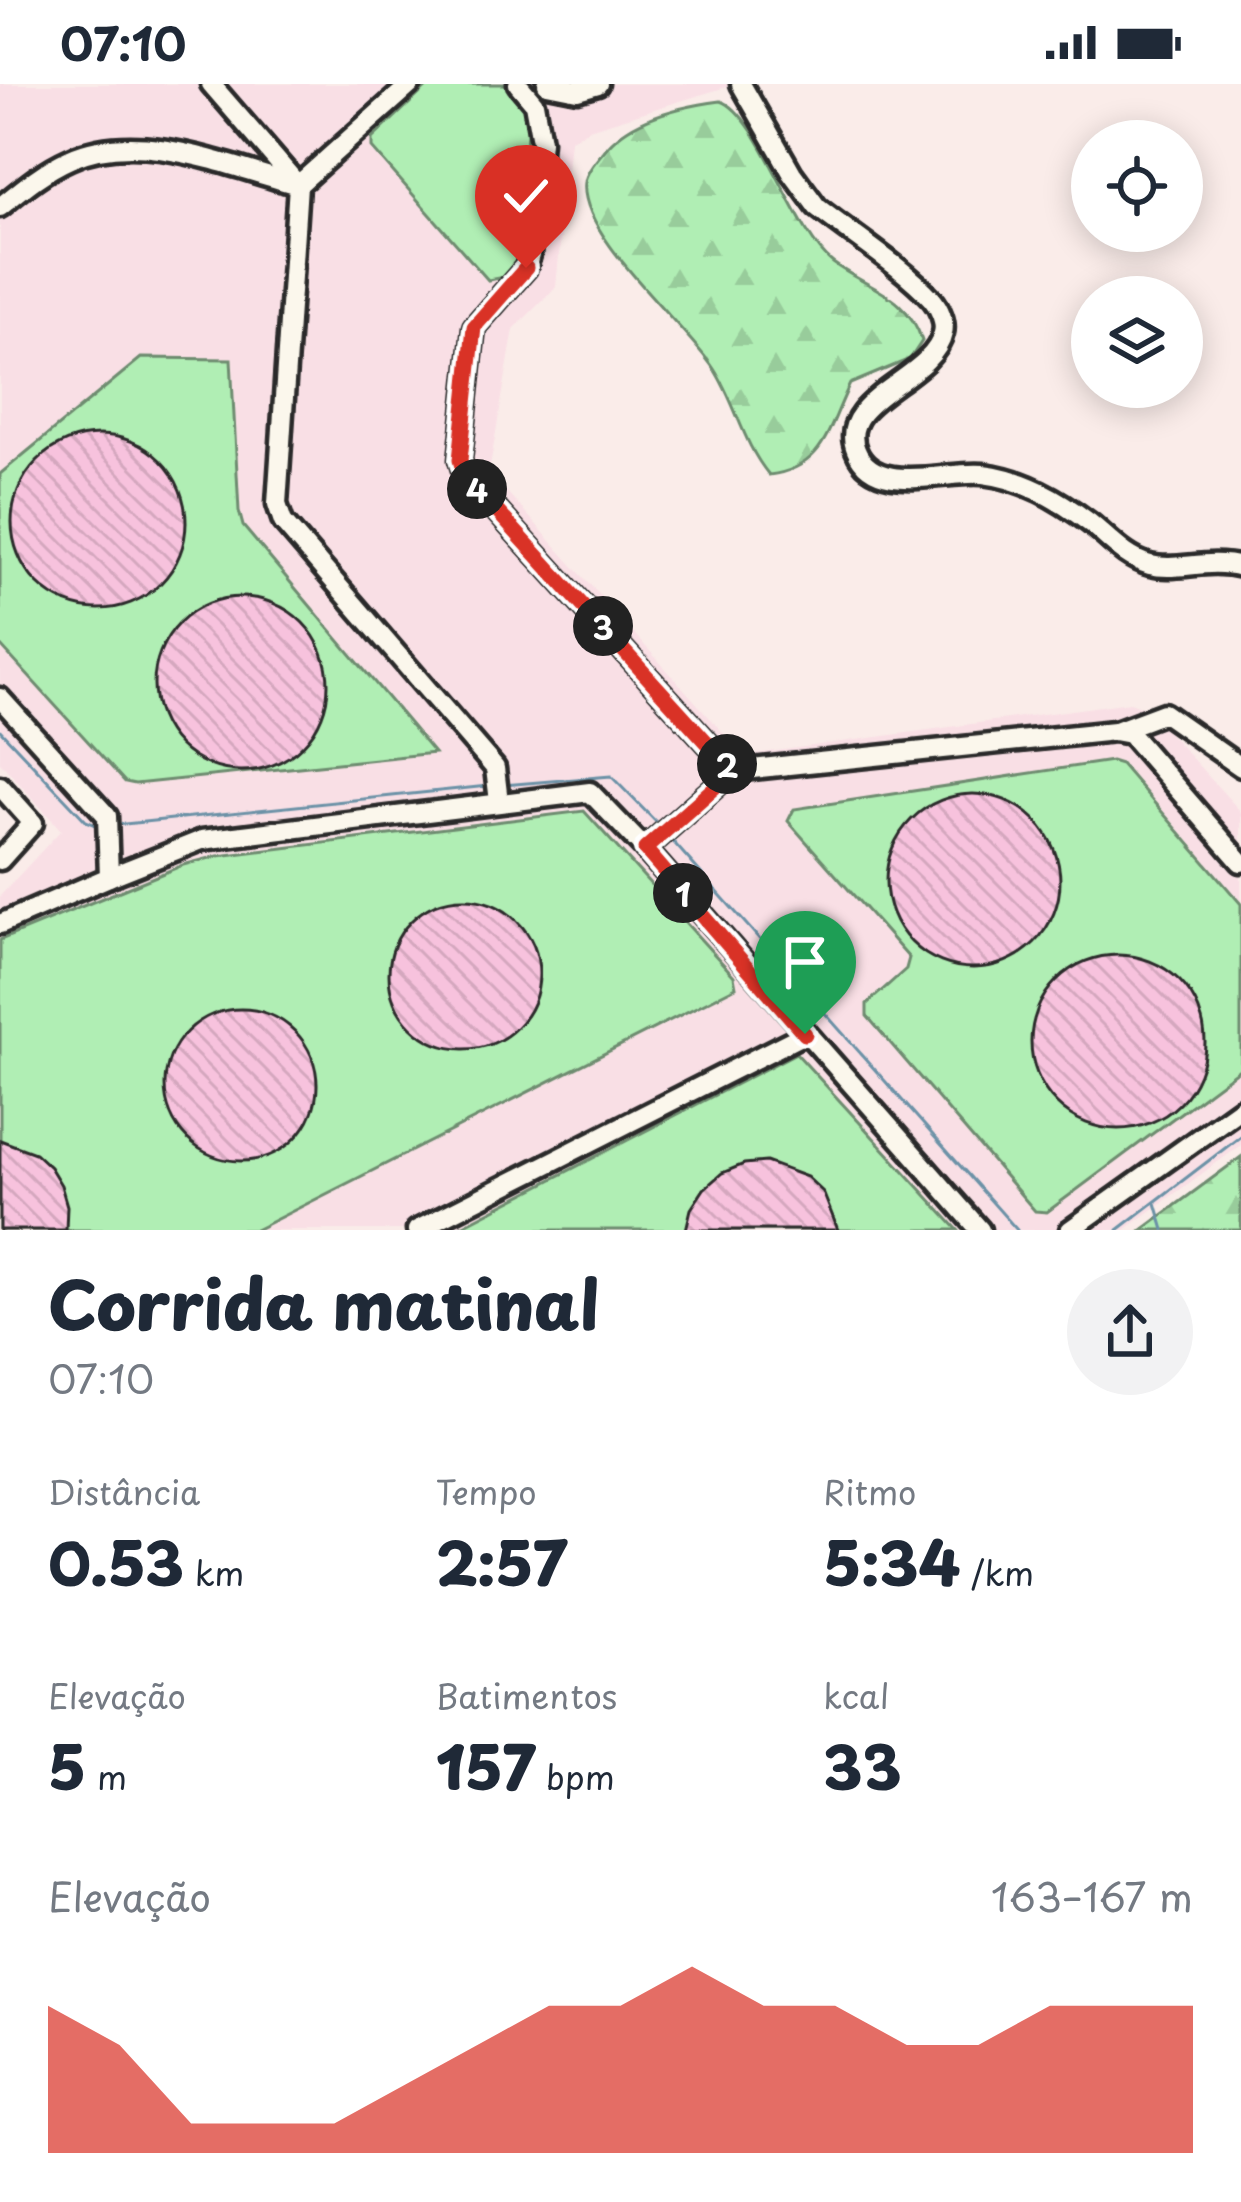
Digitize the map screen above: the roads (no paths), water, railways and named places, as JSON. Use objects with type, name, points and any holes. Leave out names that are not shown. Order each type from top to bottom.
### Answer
[{"type":"street","points":[[211,84],[298,185],[278,504],[284,522],[496,768],[500,802]]},
{"type":"street","points":[[298,185],[411,84]]},
{"type":"street","points":[[518,84],[534,103],[541,141],[530,255],[526,268],[474,327],[460,460],[465,476],[733,771]]},
{"type":"street","points":[[547,84],[577,90],[598,84]]},
{"type":"street","points":[[742,84],[802,190],[934,301],[944,324],[944,334],[926,362],[880,392],[862,413],[854,448],[864,462],[898,478],[980,474],[1029,485],[1072,510],[1130,557],[1151,566],[1195,562],[1241,567]]},
{"type":"street","points":[[0,207],[74,157],[126,148],[173,152],[298,185]]},
{"type":"street","points":[[0,698],[107,816],[109,877]]},
{"type":"street","points":[[645,849],[733,771],[1114,731],[1164,713],[1241,767]]},
{"type":"street","points":[[1114,731],[1130,734],[1241,862]]},
{"type":"street","points":[[0,786],[33,823],[0,860]]},
{"type":"street","points":[[0,924],[202,840],[590,792],[980,1230]]},
{"type":"street","points":[[417,1230],[805,1034]]},
{"type":"street","points":[[1070,1230],[1241,1108]]},
{"type":"waterway","points":[[0,730],[86,821],[100,827]]},
{"type":"waterway","points":[[503,785],[611,776],[658,824]]},
{"type":"waterway","points":[[115,825],[488,786]]},
{"type":"waterway","points":[[668,836],[1017,1230]]},
{"type":"waterway","points":[[1118,1230],[1241,1136]]},
{"type":"waterway","points":[[1156,1203],[1164,1230]]}]
